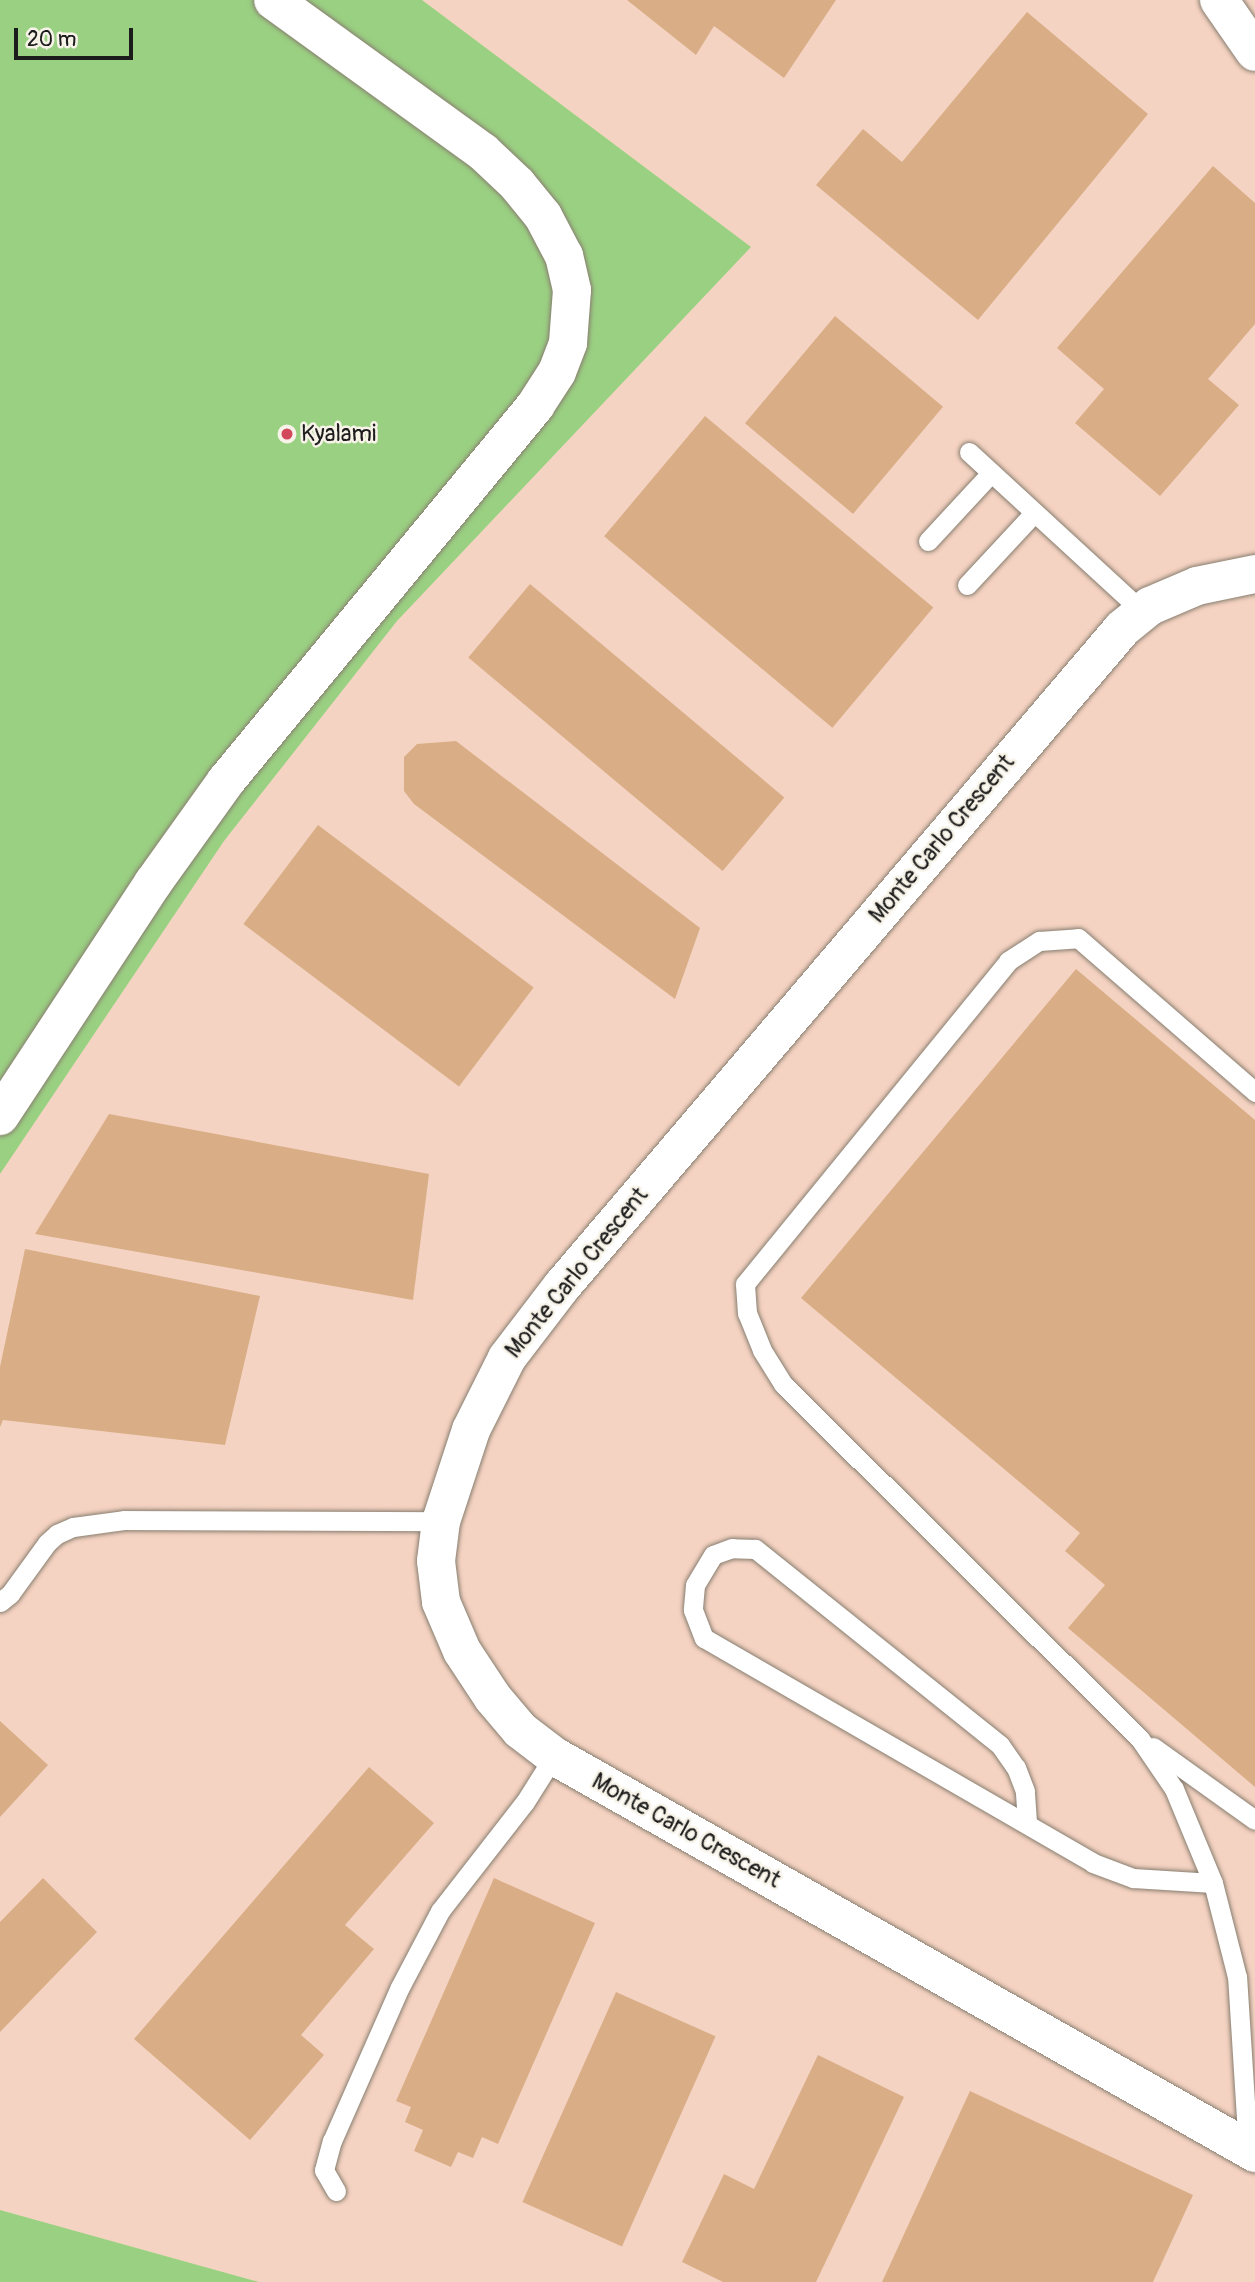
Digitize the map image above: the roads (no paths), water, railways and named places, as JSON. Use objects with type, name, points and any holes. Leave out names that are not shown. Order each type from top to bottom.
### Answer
[{"type":"street","points":[[0,1116],[153,883],[226,781],[535,406],[557,372],[568,343],[572,290],[564,256],[543,216],[517,184],[483,152],[274,0]]},
{"type":"street","points":[[1219,0],[1255,52]]},
{"type":"street","name":"Monte Carlo Crescent","points":[[1251,2151],[554,1756],[520,1730],[493,1698],[462,1651],[441,1602],[436,1561],[441,1521],[471,1430],[507,1358],[562,1286],[1122,629],[1143,612],[1197,586],[1255,574]]},
{"type":"lane","points":[[969,452],[1143,612]]},
{"type":"lane","points":[[928,541],[991,473]]},
{"type":"lane","points":[[967,585],[1034,513]]},
{"type":"lane","points":[[1255,1092],[1078,938],[1039,941],[1008,961],[745,1284],[747,1313],[762,1350],[783,1384],[1140,1739],[1255,1820]]},
{"type":"lane","points":[[0,1602],[10,1594],[47,1543],[57,1534],[74,1527],[124,1520],[441,1521]]},
{"type":"lane","points":[[1027,1822],[1024,1791],[1016,1768],[1000,1745],[755,1549],[733,1548],[713,1555],[695,1585],[693,1610],[704,1638],[1027,1822],[1093,1863],[1133,1878],[1213,1883]]},
{"type":"lane","points":[[1140,1739],[1174,1788],[1213,1883],[1237,1977],[1251,2151]]},
{"type":"lane","points":[[336,2192],[324,2170],[332,2141],[400,1987],[440,1912],[525,1802],[554,1756]]},
{"type":"place","name":"Kyalami","points":[[287,434]]}]
